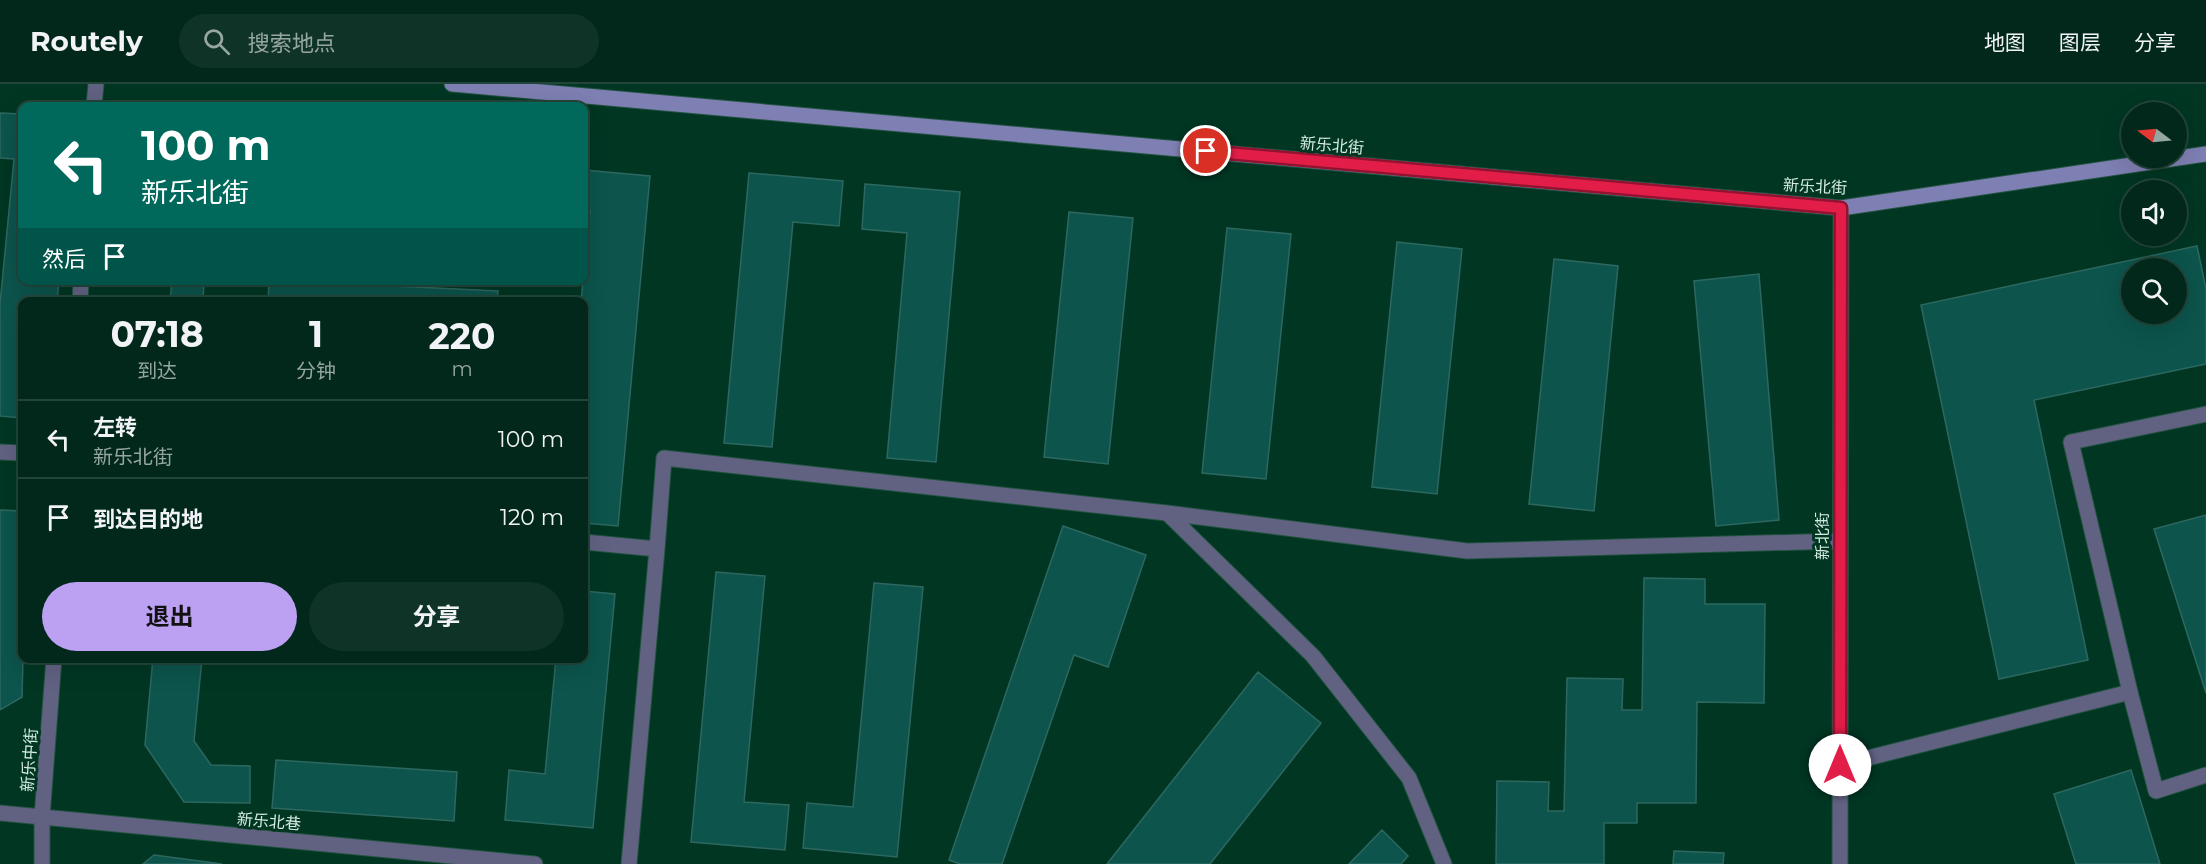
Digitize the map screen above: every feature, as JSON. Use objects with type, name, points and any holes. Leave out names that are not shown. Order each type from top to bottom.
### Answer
[{"type":"street","points":[[94,102],[96,84]]},
{"type":"street","name":"新乐北街","points":[[452,84],[1841,208],[2206,154]]},
{"type":"street","name":"新北街","points":[[1840,864],[1841,208]]},
{"type":"street","points":[[2206,414],[2071,442],[2130,692],[2156,791],[2206,776]]},
{"type":"street","points":[[0,452],[18,453]]},
{"type":"street","points":[[629,864],[664,458],[1167,513],[1467,551],[1840,541]]},
{"type":"street","points":[[1167,513],[1313,657],[1357,712],[1408,778],[1444,864]]},
{"type":"street","points":[[588,542],[657,549]]},
{"type":"street","name":"新乐中街","points":[[42,864],[42,817],[54,663]]},
{"type":"street","points":[[1840,765],[2130,692]]},
{"type":"street","name":"新乐北巷","points":[[0,813],[535,864]]},
{"type":"building","points":[[0,113],[18,114],[18,285],[59,285],[57,297],[18,297],[18,418],[0,416],[0,304],[14,159],[0,158]]},
{"type":"building","points":[[588,170],[650,176],[618,526],[588,523],[588,297],[581,297],[583,285],[588,285],[590,210],[588,210]]},
{"type":"building","points":[[749,173],[843,181],[839,226],[793,222],[772,447],[724,443]]},
{"type":"building","points":[[865,184],[960,192],[936,462],[887,458],[907,233],[862,229]]},
{"type":"building","points":[[1069,212],[1133,218],[1108,464],[1044,457]]},
{"type":"building","points":[[1227,228],[1291,234],[1266,479],[1202,473]]},
{"type":"building","points":[[1397,242],[1462,249],[1437,494],[1372,487]]},
{"type":"building","points":[[2197,246],[2206,289],[2206,364],[2034,400],[2088,660],[1999,679],[1921,305],[2121,262],[2121,324],[2187,324],[2187,258],[2141,258]]},
{"type":"building","points":[[1554,259],[1618,266],[1594,511],[1529,504]]},
{"type":"building","points":[[1759,274],[1779,520],[1716,526],[1694,281]]},
{"type":"building","points":[[172,285],[204,285],[203,297],[170,297]]},
{"type":"building","points":[[269,285],[373,285],[498,291],[497,297],[268,297]]},
{"type":"building","points":[[0,510],[18,511],[18,663],[23,663],[22,697],[0,710]]},
{"type":"building","points":[[2206,515],[2206,693],[2154,529]]},
{"type":"building","points":[[1063,526],[1146,555],[1108,667],[1074,655],[1002,864],[960,864],[949,860]]},
{"type":"building","points":[[716,572],[765,576],[744,802],[789,805],[785,850],[691,842]]},
{"type":"building","points":[[1644,578],[1705,579],[1705,604],[1765,604],[1764,703],[1697,702],[1696,803],[1637,803],[1637,823],[1604,823],[1604,864],[1496,864],[1497,781],[1549,782],[1548,811],[1564,811],[1567,678],[1623,679],[1622,710],[1642,710]]},
{"type":"building","points":[[874,583],[923,587],[897,857],[803,848],[807,803],[853,807]]},
{"type":"building","points":[[588,591],[615,594],[593,828],[505,820],[509,770],[545,774],[556,663],[588,663]]},
{"type":"building","points":[[153,663],[202,663],[194,741],[211,765],[250,766],[250,803],[184,802],[145,745]]},
{"type":"building","points":[[1258,672],[1321,723],[1210,864],[1107,864]]},
{"type":"building","points":[[276,760],[457,772],[454,821],[272,808]]},
{"type":"building","points":[[2131,770],[2160,864],[2076,864],[2054,794]]},
{"type":"building","points":[[1382,830],[1408,856],[1401,864],[1349,864]]},
{"type":"building","points":[[1674,851],[1724,853],[1723,864],[1673,864]]},
{"type":"building","points":[[154,855],[222,864],[143,864]]},
{"type":"route","points":[[1206,151],[1841,208],[1840,765]]}]
